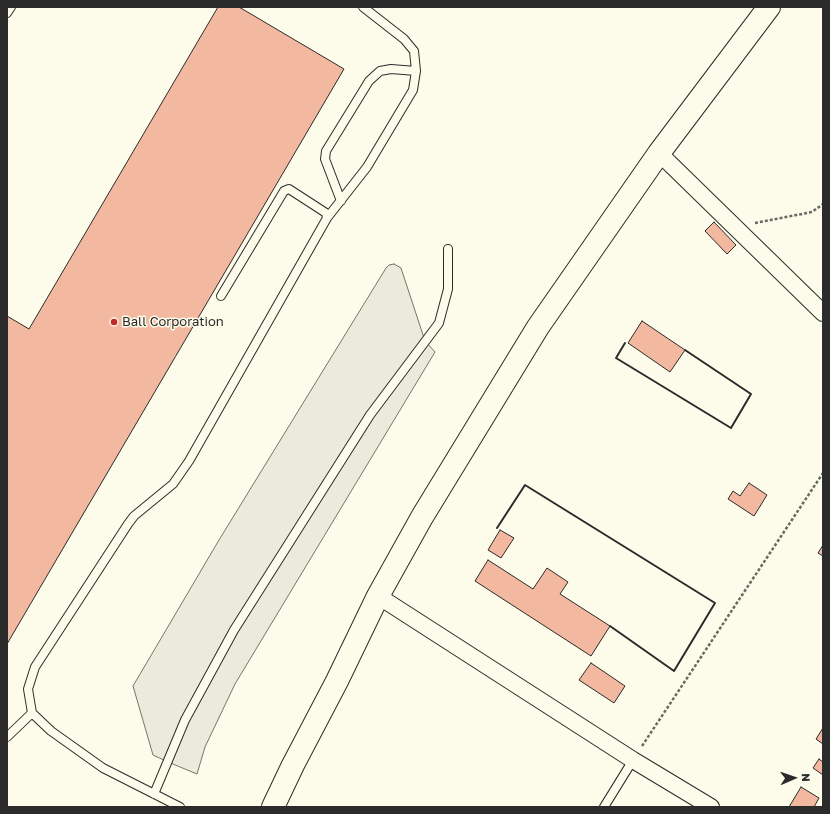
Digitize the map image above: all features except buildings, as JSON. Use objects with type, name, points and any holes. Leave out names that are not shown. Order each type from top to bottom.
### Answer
[{"type":"highway","points":[[274,807],[293,765],[378,596],[422,518],[538,327],[659,153],[770,7]]},
{"type":"street","points":[[659,153],[823,313]]},
{"type":"street","points":[[378,596],[633,760],[711,807]]},
{"type":"lane","points":[[7,13],[11,7]]},
{"type":"lane","points":[[178,806],[103,768],[51,731],[32,713],[28,688],[35,667],[128,524],[134,516],[173,484],[189,461],[327,218],[367,167],[413,90],[416,71],[414,50],[363,7]]},
{"type":"lane","points":[[341,201],[325,159],[326,151],[369,81],[380,71],[391,69],[416,71]]},
{"type":"lane","points":[[222,296],[284,191],[290,189],[326,213],[327,218]]},
{"type":"lane","points":[[154,794],[185,720],[234,630],[370,415],[439,323],[448,290],[448,249]]},
{"type":"lane","points":[[7,737],[32,713]]},
{"type":"lane","points":[[604,807],[633,760]]},
{"type":"path","points":[[748,220],[755,223],[812,212],[823,204]]},
{"type":"path","points":[[633,760],[823,473]]},
{"type":"shaded area","points":[[394,264],[401,268],[425,341],[435,352],[235,684],[205,747],[197,774],[153,755],[133,686],[219,540],[386,268],[389,265]]},
{"type":"wall","points":[[625,343],[616,358],[731,428],[751,394],[685,350]]},
{"type":"wall","points":[[497,528],[525,485],[715,603],[674,671],[610,626]]},
{"type":"place","name":"Ball Corporation","points":[[114,322]]}]
